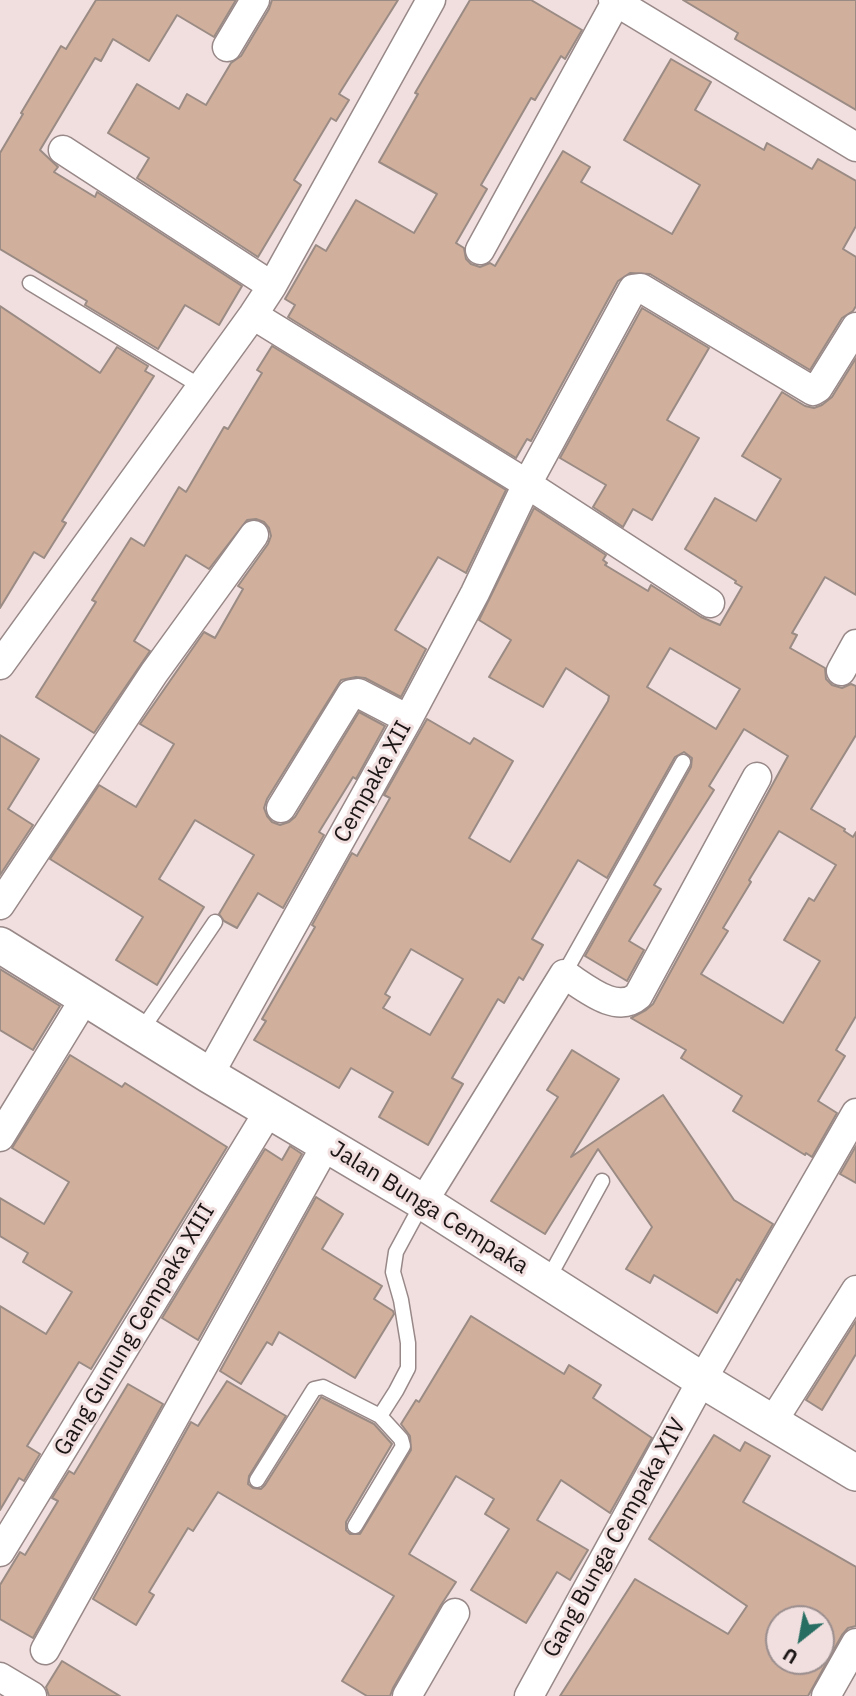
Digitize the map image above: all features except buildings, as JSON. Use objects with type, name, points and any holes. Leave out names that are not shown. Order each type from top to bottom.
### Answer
[{"type":"street","points":[[227,47],[255,0]]},
{"type":"street","points":[[0,665],[272,286],[431,0]]},
{"type":"street","points":[[481,250],[614,1],[655,11],[856,148]]},
{"type":"street","points":[[63,150],[272,286]]},
{"type":"street","name":"Cempaka XII","points":[[209,1074],[408,719],[475,593],[527,484],[634,289],[641,288],[813,391],[818,388],[856,327]]},
{"type":"street","points":[[253,315],[527,484],[710,603]]},
{"type":"street","points":[[0,905],[154,673],[254,535]]},
{"type":"street","points":[[841,671],[856,645]]},
{"type":"street","points":[[281,808],[351,694],[358,693],[408,719]]},
{"type":"street","points":[[423,1202],[564,975],[618,1004],[631,1002],[638,996],[757,777]]},
{"type":"street","name":"Jalan Bunga Cempaka","points":[[0,945],[423,1202],[702,1380],[856,1474]]},
{"type":"street","points":[[0,1137],[85,998]]},
{"type":"street","name":"Gang Gunung Cempaka XIII","points":[[0,1552],[270,1109]]},
{"type":"street","name":"Gang Bunga Cempaka XIV","points":[[528,1696],[702,1380],[856,1113]]},
{"type":"street","points":[[45,1650],[327,1145]]},
{"type":"street","points":[[773,1421],[856,1290]]},
{"type":"street","points":[[407,1696],[455,1613]]},
{"type":"street","points":[[826,1696],[856,1643]]},
{"type":"street","points":[[0,1677],[32,1696]]},
{"type":"lane","points":[[30,283],[200,386]]},
{"type":"lane","points":[[564,975],[682,762]]},
{"type":"lane","points":[[141,1031],[215,922]]},
{"type":"lane","points":[[547,1281],[603,1181]]},
{"type":"lane","points":[[380,1416],[408,1368],[408,1343],[393,1272],[396,1252],[423,1202]]},
{"type":"lane","points":[[257,1480],[314,1389],[323,1387],[380,1416],[401,1439],[403,1446],[355,1526]]}]
